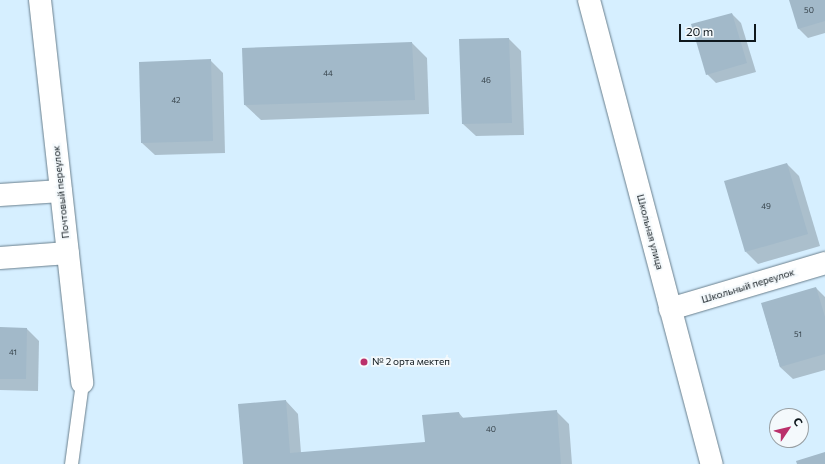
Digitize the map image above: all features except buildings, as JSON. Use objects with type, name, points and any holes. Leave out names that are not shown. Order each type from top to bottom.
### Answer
[{"type":"street","name":"Почтовый переулок","points":[[40,0],[82,383]]},
{"type":"street","name":"Школьная улица","points":[[595,2],[670,309],[712,464]]},
{"type":"street","points":[[0,195],[61,191]]},
{"type":"street","points":[[0,258],[68,253]]},
{"type":"street","name":"Школьный переулок","points":[[670,309],[825,263]]},
{"type":"lane","points":[[71,464],[82,383]]},
{"type":"place","name":"№ 2 орта мектеп","points":[[364,362]]}]
